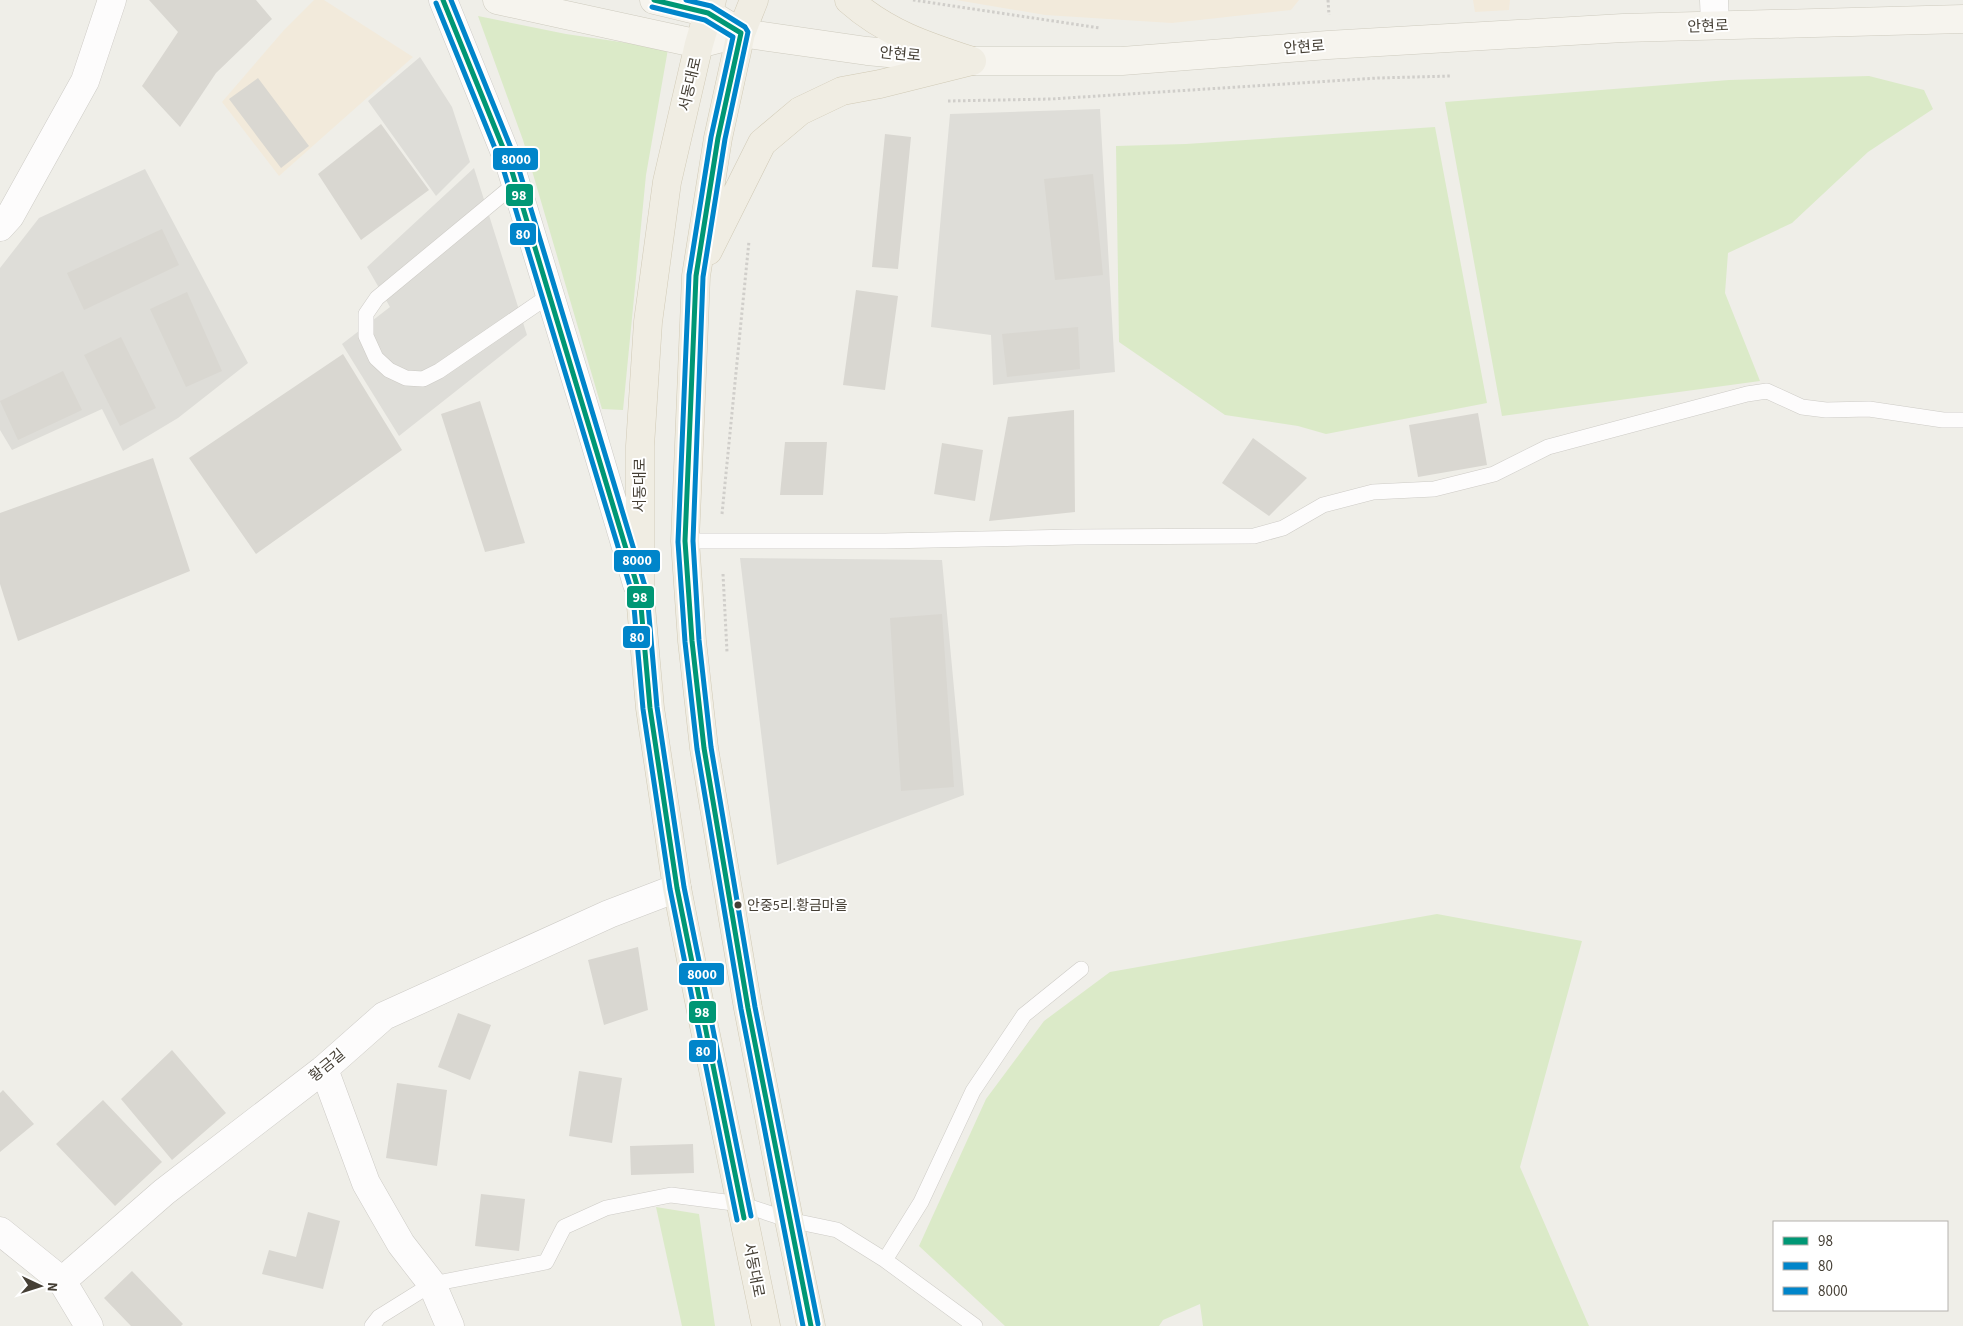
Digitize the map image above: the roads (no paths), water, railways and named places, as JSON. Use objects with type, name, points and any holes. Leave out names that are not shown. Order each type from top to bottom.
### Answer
[{"type":"main road","points":[[497,0],[699,44],[741,33]]},
{"type":"main road","name":"안현로","points":[[654,0],[710,6],[741,33],[867,52],[972,61],[1122,61],[1328,45],[1623,28],[1714,13],[1963,18]]},
{"type":"main road","points":[[754,0],[741,33],[718,138],[696,276],[685,541],[692,641],[704,748],[748,1008],[789,1220],[812,1326]]},
{"type":"main road","points":[[849,0],[868,17],[896,32],[930,47],[972,61]]},
{"type":"main road","name":"서동대로","points":[[710,6],[699,44],[667,182],[648,322],[640,446],[640,595],[650,708],[678,888],[702,1016],[766,1326]]},
{"type":"main road","points":[[696,276],[762,143],[795,115],[842,91],[880,84],[972,61]]},
{"type":"street","points":[[0,227],[10,216],[85,81],[112,0]]},
{"type":"street","points":[[443,0],[510,165],[640,595]]},
{"type":"street","name":"황금길","points":[[62,1281],[164,1192],[324,1068],[384,1016],[609,914],[678,888]]},
{"type":"street","points":[[324,1068],[366,1183],[401,1244],[432,1284],[450,1326]]},
{"type":"street","points":[[0,1231],[62,1281],[89,1326]]},
{"type":"lane","points":[[515,184],[377,298],[366,314],[366,336],[376,358],[388,370],[406,378],[423,379],[439,371],[550,295]]},
{"type":"lane","points":[[685,541],[885,542],[1075,537],[1254,536],[1283,528],[1323,505],[1373,492],[1434,489],[1494,474],[1548,447],[1767,390],[1802,407],[1826,410],[1869,410],[1943,420],[1963,420]]},
{"type":"lane","points":[[885,1260],[920,1202],[978,1084],[1024,1015],[1081,969]]},
{"type":"lane","points":[[372,1326],[379,1317],[432,1284],[546,1262],[564,1227],[606,1208],[671,1195],[741,1204],[789,1220],[837,1230],[885,1260],[975,1326]]},
{"type":"place","name":"안중5리.황금마을","points":[[738,905]]}]
